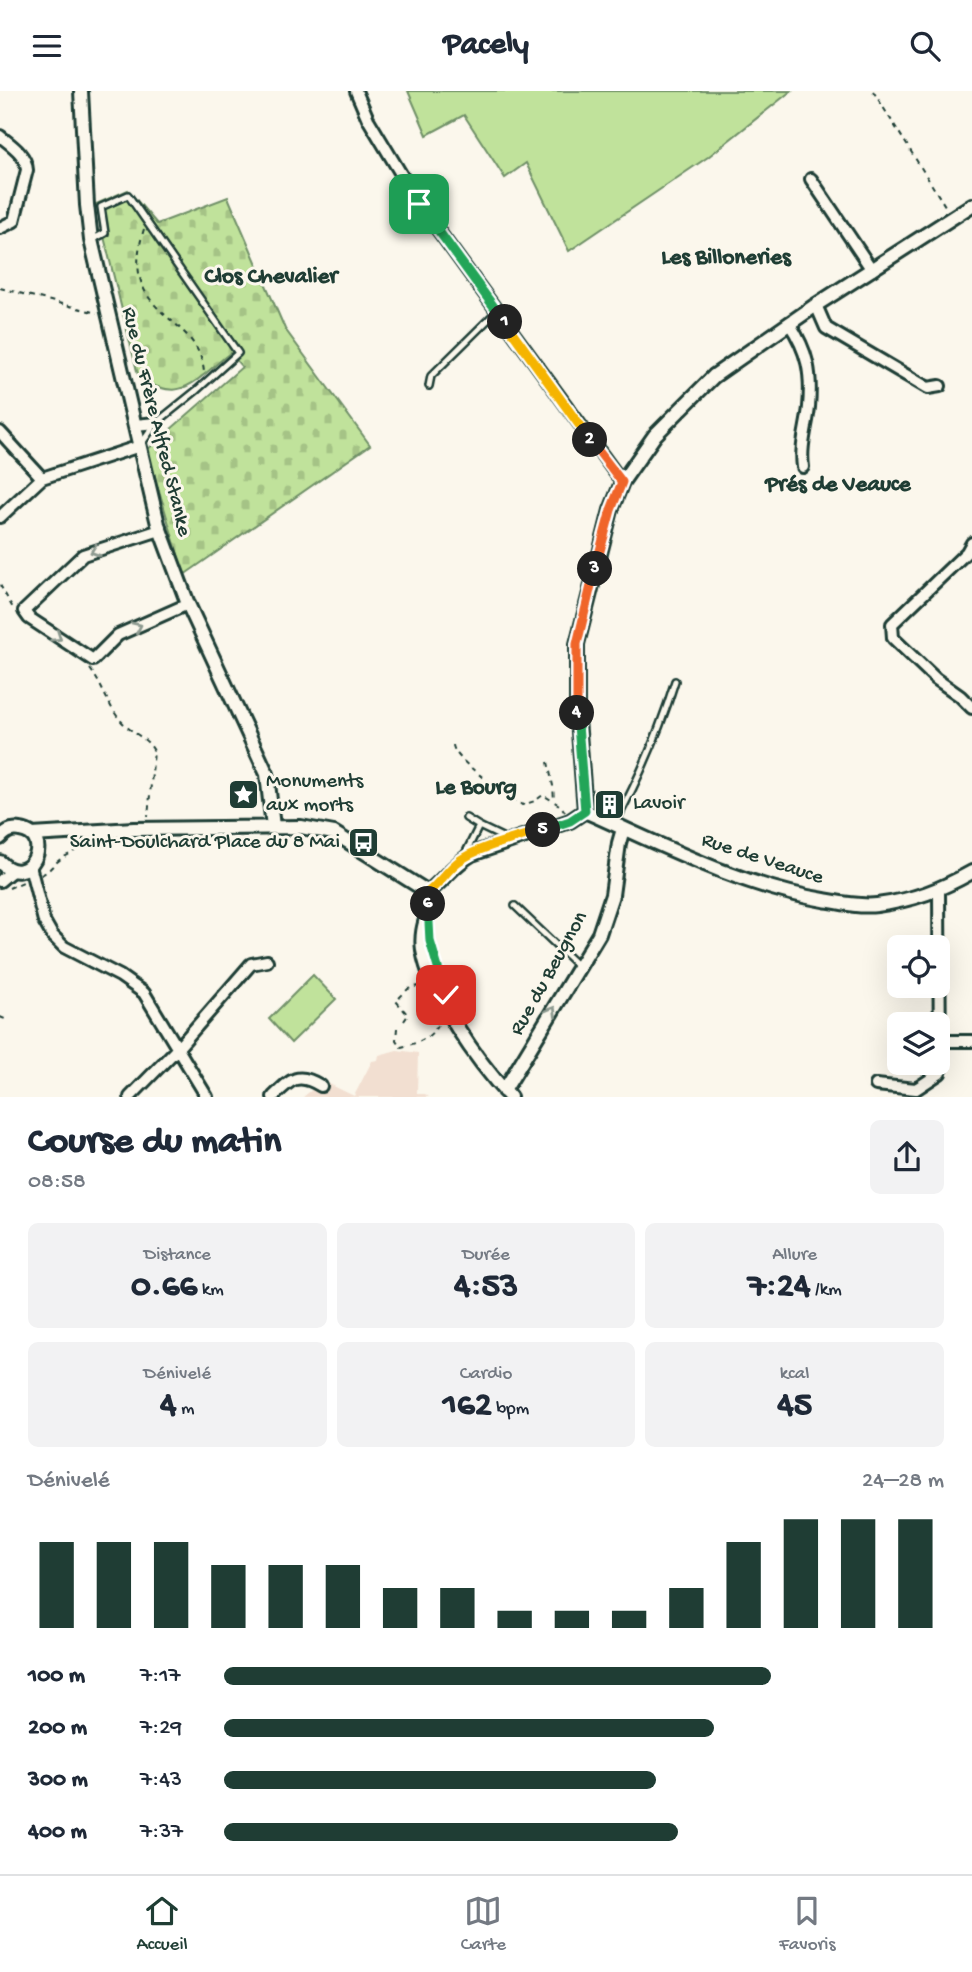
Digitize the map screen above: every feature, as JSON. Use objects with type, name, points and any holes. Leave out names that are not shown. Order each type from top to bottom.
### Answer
[{"type":"street","name":"Rue du Frère Alfred Stanke","points":[[81,91],[91,240],[160,530],[188,604],[267,774],[273,827]]},
{"type":"street","points":[[356,91],[367,116],[419,204],[622,482]]},
{"type":"street","points":[[0,136],[23,156],[27,170],[13,221],[0,228]]},
{"type":"street","points":[[811,179],[872,269]]},
{"type":"street","points":[[428,892],[462,859],[570,821],[585,811],[577,706],[577,644],[611,510],[622,482],[655,435],[714,376],[816,305],[972,205]]},
{"type":"street","points":[[816,305],[826,328],[928,388],[940,386]]},
{"type":"street","points":[[789,323],[808,361],[809,407],[801,454],[803,467]]},
{"type":"street","points":[[135,425],[156,423]]},
{"type":"street","points":[[0,432],[42,478]]},
{"type":"street","points":[[0,517],[42,478],[140,446]]},
{"type":"street","points":[[160,530],[83,555],[20,611],[89,662],[118,635],[188,604]]},
{"type":"street","points":[[972,543],[967,552],[891,624],[893,638],[936,679],[972,708]]},
{"type":"street","name":"Rue de Veauce","points":[[585,811],[720,870],[810,898],[874,905],[939,890],[972,872]]},
{"type":"street","points":[[3,832],[21,830],[32,835],[65,835],[148,829],[301,827],[334,834],[428,892]]},
{"type":"street","name":"Rue du Beugnon","points":[[508,1095],[599,934],[612,895],[619,827]]},
{"type":"street","points":[[32,835],[38,850],[31,873],[44,921],[57,941],[73,953],[136,986],[150,1000],[207,1097]]},
{"type":"street","points":[[38,850],[65,835]]},
{"type":"street","points":[[0,862],[13,870],[31,873]]},
{"type":"street","points":[[2,885],[13,870]]},
{"type":"street","points":[[939,890],[940,1012]]},
{"type":"street","points":[[428,892],[433,984],[453,1020],[508,1095]]},
{"type":"street","points":[[130,1097],[178,1048],[251,964],[267,961]]},
{"type":"street","points":[[950,1041],[972,1041]]},
{"type":"street","points":[[876,1085],[916,1089],[938,1075]]},
{"type":"street","points":[[273,1097],[291,1079],[308,1078],[321,1086]]},
{"type":"lane","points":[[91,240],[105,233],[102,207],[128,195],[238,353],[156,423],[140,446]]},
{"type":"lane","points":[[429,386],[431,376],[497,311]]},
{"type":"lane","points":[[619,827],[661,726],[675,681]]},
{"type":"lane","points":[[466,818],[509,841]]},
{"type":"lane","points":[[462,859],[479,826]]},
{"type":"lane","points":[[515,906],[579,967]]},
{"type":"path","points":[[873,91],[953,218]]},
{"type":"path","points":[[146,221],[138,267],[145,292],[152,305],[184,333],[197,350],[202,361],[205,383]]},
{"type":"path","points":[[0,288],[107,316]]},
{"type":"path","points":[[0,585],[20,611]]},
{"type":"path","points":[[89,662],[117,717],[129,730],[147,741],[154,751],[148,829]]},
{"type":"path","points":[[453,745],[453,751],[462,761],[522,805],[543,795],[561,806],[570,821]]},
{"type":"path","points":[[548,762],[554,786],[554,801]]},
{"type":"path","points":[[2,885],[31,873],[50,870],[64,857],[73,854],[80,840],[89,838],[89,833]]},
{"type":"path","points":[[404,1021],[408,1015],[396,1001],[408,989],[433,984]]},
{"type":"path","points":[[397,1028],[396,1040],[401,1047],[426,1039],[440,1023],[439,1016]]},
{"type":"path","points":[[0,1017],[5,1019]]},
{"type":"shaded area","points":[[397,1050],[418,1053],[417,1094],[429,1097],[303,1097],[323,1081],[354,1096],[372,1061],[378,1060],[379,1055]]},
{"type":"green space","points":[[408,91],[791,91],[708,157],[569,251],[526,163],[505,178],[464,115],[427,135]]},
{"type":"green space","points":[[128,190],[157,224],[228,197],[285,329],[370,445],[184,575],[147,450],[242,367],[230,353],[199,379],[178,389],[163,388],[139,379],[96,204]]},
{"type":"green space","points":[[313,975],[336,999],[291,1043],[269,1019]]},
{"type":"place","name":"Monuments aux morts","points":[[243,794]]},
{"type":"place","name":"Lavoir","points":[[610,804]]},
{"type":"place","name":"Saint-Doulchard Place du 8 Mai","points":[[363,843]]},
{"type":"district","name":"Les Billoneries","points":[[726,258]]},
{"type":"district","name":"Clos Chevalier","points":[[271,277]]},
{"type":"district","name":"Prés de Veauce","points":[[838,485]]},
{"type":"district","name":"Le Bourg","points":[[476,788]]},
{"type":"route","points":[[419,204],[622,482],[611,510],[577,644],[575,667],[585,811],[570,821],[472,854],[459,861],[439,884],[428,892],[430,941],[446,995]]}]
